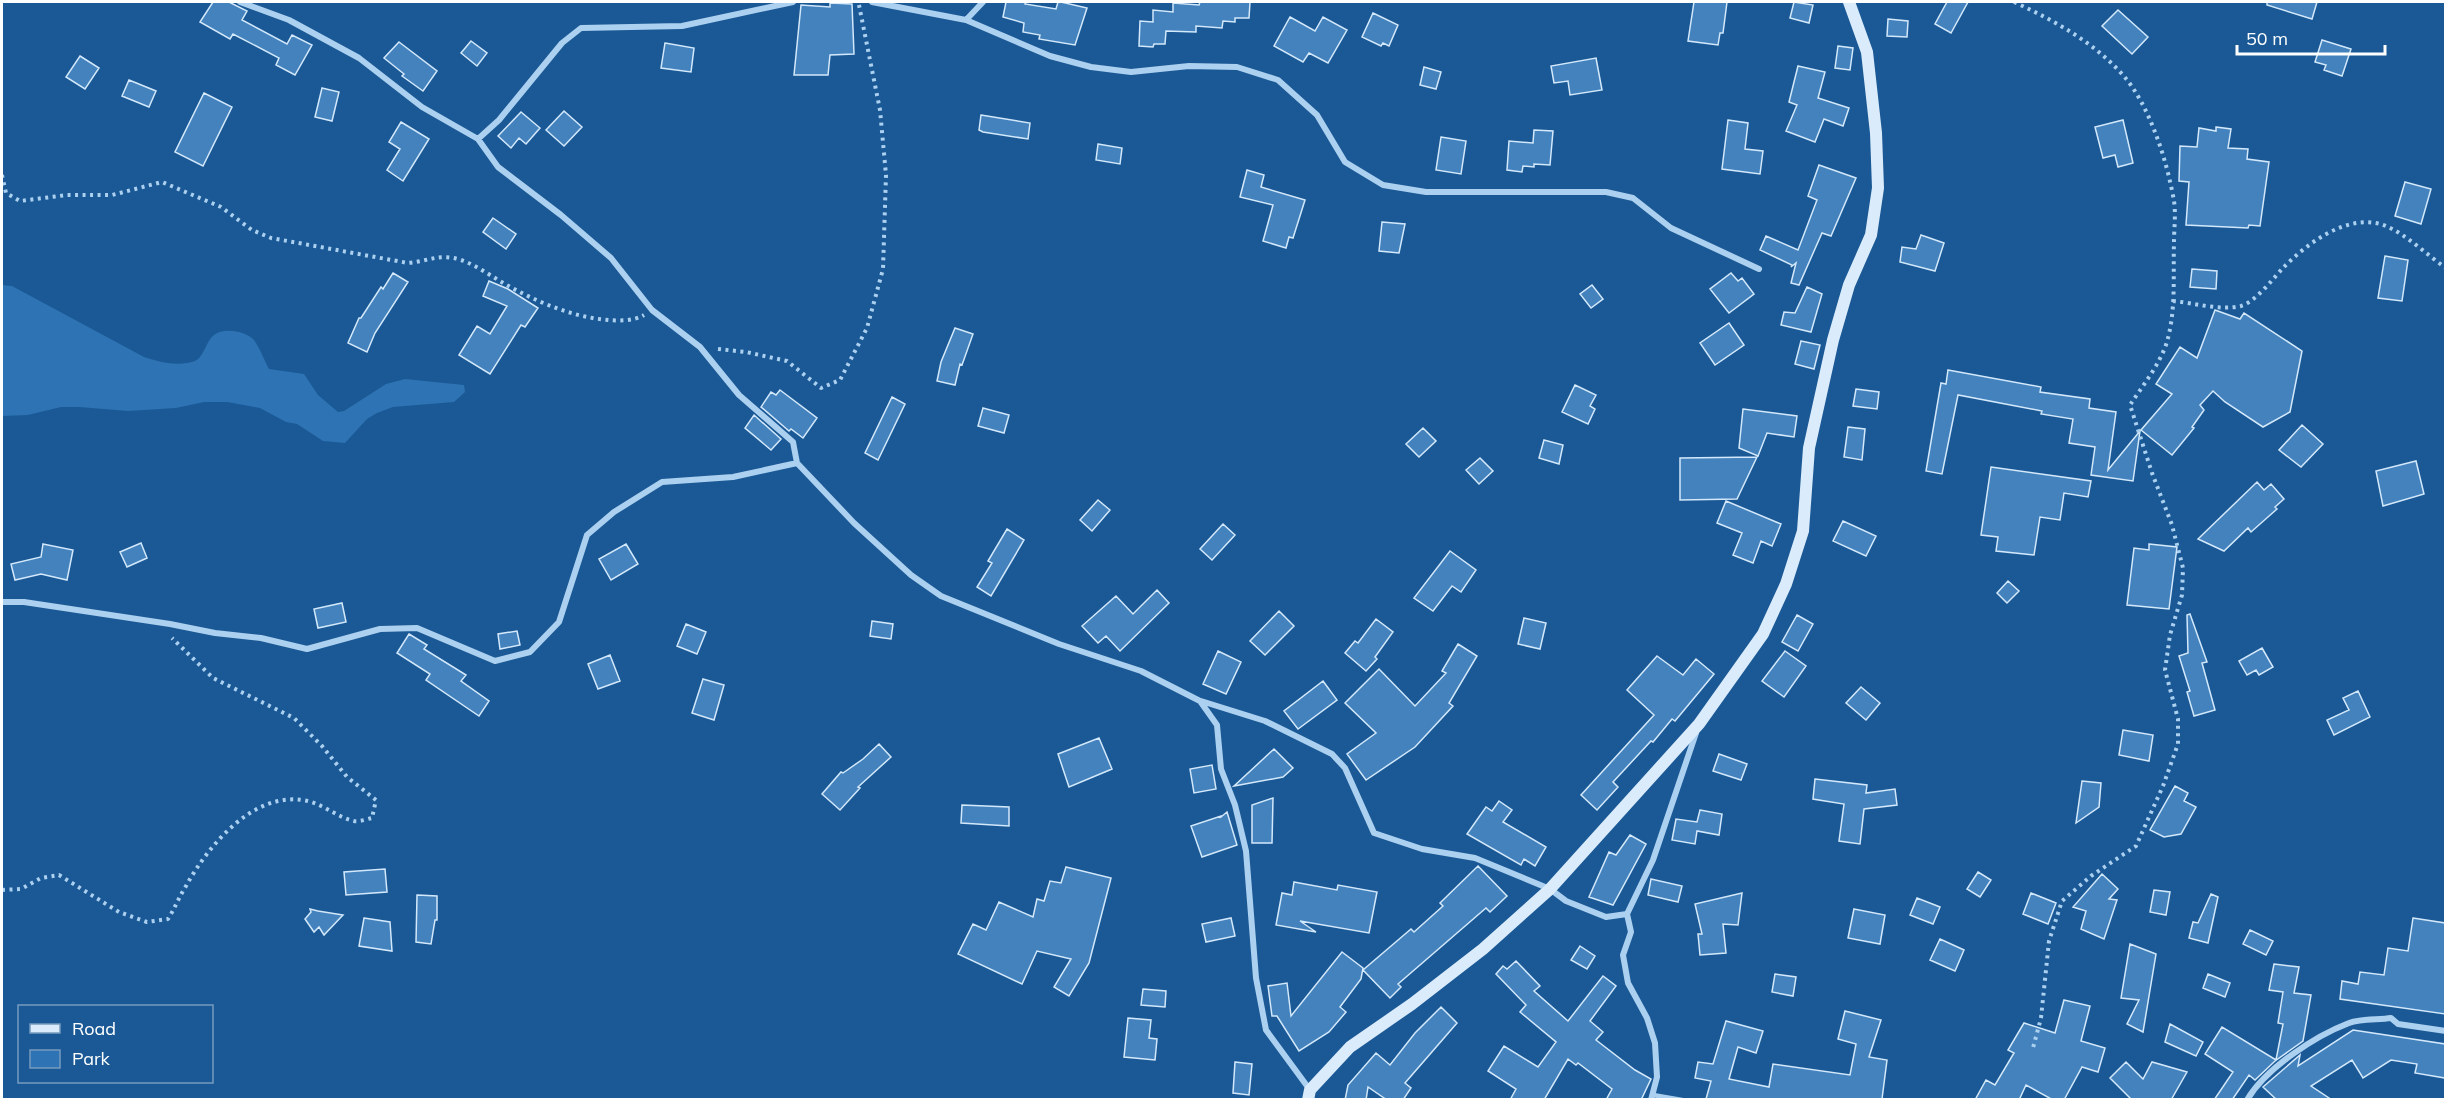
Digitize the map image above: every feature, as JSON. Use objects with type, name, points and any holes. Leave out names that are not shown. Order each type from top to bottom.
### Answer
[{"type":"main road","points":[[1309,1095],[1350,1047],[1412,1004],[1483,949],[1550,889],[1699,724],[1763,633],[1786,584],[1803,531],[1809,448],[1833,340],[1850,285],[1871,235],[1878,189],[1876,133],[1868,52],[1849,2]]},
{"type":"street","points":[[240,2],[289,20],[358,58],[422,107],[478,139],[498,167],[561,215],[611,258],[652,310],[700,347],[739,395],[793,442],[797,463],[854,523],[910,575],[941,596],[1059,644],[1141,671],[1200,701],[1265,721],[1332,754],[1345,768],[1374,833],[1422,849],[1475,858],[1550,889],[1566,901],[1606,917],[1627,914]]},
{"type":"street","points":[[478,139],[499,120],[562,43],[581,28],[682,26],[759,5],[793,2]]},
{"type":"street","points":[[872,2],[966,20],[1050,56],[1091,67],[1131,72],[1189,66],[1237,67],[1278,80],[1317,115],[1345,162],[1383,185],[1426,192],[1606,192],[1632,198],[1671,228],[1759,269]]},
{"type":"street","points":[[966,20],[983,2]]},
{"type":"street","points":[[2,602],[24,602],[215,633],[261,638],[307,649],[380,629],[417,628],[495,661],[530,652],[559,622],[587,535],[614,512],[662,482],[733,477],[797,463]]},
{"type":"street","points":[[1200,701],[1217,725],[1221,769],[1235,805],[1246,851],[1256,978],[1266,1030],[1309,1095]]},
{"type":"street","points":[[1652,1097],[1657,1077],[1655,1043],[1647,1018],[1628,983],[1623,955],[1631,933],[1627,914],[1653,860],[1699,724]]},
{"type":"street","points":[[2247,1100],[2254,1088],[2281,1063],[2351,1022],[2391,1018],[2398,1024],[2445,1031]]},
{"type":"lane","points":[[1652,1097],[1682,1100]]},
{"type":"path","points":[[700,347],[746,352],[787,361],[820,388],[840,380],[867,328],[883,269],[886,175],[879,110],[858,2]]},
{"type":"path","points":[[2014,2],[2060,23],[2095,47],[2125,77],[2150,118],[2175,203],[2173,301],[2168,339],[2151,374],[2130,405],[2172,525],[2183,568],[2182,595],[2170,636],[2165,670],[2178,719],[2178,744],[2163,786],[2136,846],[2091,876],[2062,901],[2049,941],[2041,1018],[2033,1048]]},
{"type":"path","points":[[2,175],[6,193],[20,201],[67,195],[112,195],[162,182],[221,207],[252,230],[271,238],[408,263],[425,262],[441,255],[463,260],[547,304],[587,319],[627,320],[639,318],[652,310]]},
{"type":"path","points":[[2173,301],[2216,306],[2242,306],[2261,292],[2312,244],[2335,229],[2359,222],[2385,226],[2445,268]]},
{"type":"path","points":[[2,890],[21,889],[41,878],[59,875],[119,912],[147,922],[168,919],[177,906],[185,886],[208,852],[233,827],[261,807],[282,799],[305,800],[356,821],[372,818],[376,800],[347,777],[322,746],[294,718],[213,678],[167,633],[170,624]]},
{"type":"green space","points":[[2,285],[12,286],[144,357],[163,362],[182,364],[195,361],[201,356],[211,338],[223,331],[246,334],[256,343],[269,369],[304,374],[318,395],[338,412],[344,411],[386,384],[405,379],[464,385],[465,392],[454,402],[393,407],[377,413],[367,419],[345,443],[323,441],[297,424],[286,422],[260,408],[227,402],[204,402],[176,408],[128,411],[61,407],[28,415],[2,416]]},
{"type":"building","points":[[213,2],[229,2],[247,11],[242,20],[287,44],[292,35],[312,45],[295,75],[276,65],[279,58],[233,34],[230,39],[200,22]]},
{"type":"building","points":[[1006,2],[1026,2],[1025,4],[1056,9],[1058,2],[1061,2],[1087,8],[1075,45],[1039,39],[1040,35],[1023,32],[1024,23],[1003,17]]},
{"type":"building","points":[[1200,2],[1250,2],[1249,18],[1235,18],[1235,22],[1223,21],[1222,28],[1196,26],[1196,32],[1166,31],[1165,44],[1154,44],[1153,47],[1139,46],[1140,21],[1153,22],[1153,10],[1173,12],[1173,3],[1199,5]]},
{"type":"building","points":[[1694,2],[1727,2],[1723,33],[1720,33],[1718,45],[1688,41]]},
{"type":"building","points":[[1794,2],[1813,5],[1809,23],[1790,18]]},
{"type":"building","points":[[1947,2],[1968,2],[1951,33],[1935,24]]},
{"type":"building","points":[[2267,2],[2317,2],[2312,19],[2267,5]]},
{"type":"building","points":[[830,3],[852,4],[854,54],[830,55],[828,75],[794,75],[801,5],[830,7]]},
{"type":"building","points":[[2118,10],[2148,37],[2132,54],[2102,26]]},
{"type":"building","points":[[1373,13],[1398,25],[1389,46],[1383,43],[1381,46],[1362,37]]},
{"type":"building","points":[[1290,17],[1315,31],[1323,17],[1347,30],[1328,63],[1309,53],[1303,62],[1274,46]]},
{"type":"building","points":[[1888,19],[1908,21],[1907,37],[1887,36]]},
{"type":"building","points":[[2322,40],[2351,49],[2342,76],[2324,70],[2326,65],[2315,62]]},
{"type":"building","points":[[471,41],[487,53],[477,66],[461,53]]},
{"type":"building","points":[[399,42],[437,71],[423,91],[402,76],[404,74],[384,58]]},
{"type":"building","points":[[665,43],[694,48],[691,72],[661,68]]},
{"type":"building","points":[[1838,46],[1853,48],[1850,70],[1835,68]]},
{"type":"building","points":[[80,56],[99,68],[85,89],[66,77]]},
{"type":"building","points":[[1596,58],[1602,90],[1570,95],[1568,81],[1554,83],[1551,66]]},
{"type":"building","points":[[1798,66],[1825,72],[1818,98],[1849,108],[1843,126],[1824,119],[1815,142],[1786,131],[1797,105],[1789,102]]},
{"type":"building","points":[[1424,67],[1441,72],[1436,89],[1420,85]]},
{"type":"building","points":[[129,80],[156,91],[149,107],[122,96]]},
{"type":"building","points":[[322,88],[339,92],[332,121],[315,117]]},
{"type":"building","points":[[204,93],[232,107],[203,166],[175,152]]},
{"type":"building","points":[[564,111],[582,127],[564,146],[546,130]]},
{"type":"building","points":[[521,112],[540,128],[526,144],[519,138],[511,148],[498,136]]},
{"type":"building","points":[[981,115],[1030,123],[1028,139],[979,130]]},
{"type":"building","points":[[1728,120],[1748,123],[1745,149],[1763,151],[1760,174],[1722,169]]},
{"type":"building","points":[[2123,120],[2133,163],[2118,167],[2115,155],[2103,158],[2095,127]]},
{"type":"building","points":[[401,122],[429,139],[403,181],[387,170],[400,149],[389,142]]},
{"type":"building","points":[[2216,127],[2231,129],[2228,148],[2248,149],[2247,159],[2269,162],[2260,226],[2249,225],[2248,228],[2186,225],[2189,182],[2179,181],[2180,146],[2197,147],[2199,128],[2216,131]]},
{"type":"building","points":[[1534,130],[1553,131],[1550,165],[1523,166],[1522,172],[1507,170],[1509,141],[1533,143]]},
{"type":"building","points":[[1441,137],[1466,141],[1461,174],[1436,170]]},
{"type":"building","points":[[1098,144],[1122,148],[1120,164],[1096,160]]},
{"type":"building","points":[[1819,165],[1856,178],[1831,236],[1822,233],[1799,285],[1791,283],[1796,263],[1791,267],[1792,265],[1760,250],[1766,236],[1798,250],[1817,200],[1808,196]]},
{"type":"building","points":[[1247,170],[1264,175],[1261,187],[1305,200],[1293,238],[1289,237],[1286,248],[1263,241],[1273,205],[1240,197]]},
{"type":"building","points":[[2405,182],[2431,189],[2421,224],[2395,216]]},
{"type":"building","points":[[493,218],[516,234],[506,249],[483,232]]},
{"type":"building","points":[[1382,222],[1405,224],[1399,253],[1379,251]]},
{"type":"building","points":[[1921,235],[1944,243],[1935,271],[1900,262],[1902,247],[1916,249]]},
{"type":"building","points":[[2385,256],[2408,260],[2402,301],[2378,298]]},
{"type":"building","points":[[2192,269],[2217,271],[2216,289],[2190,287]]},
{"type":"building","points":[[393,273],[408,282],[375,333],[367,352],[348,343],[359,318]]},
{"type":"building","points":[[1731,273],[1738,281],[1742,278],[1754,294],[1729,313],[1710,289]]},
{"type":"building","points":[[489,281],[508,289],[538,308],[525,327],[521,325],[490,374],[459,355],[477,326],[490,334],[507,306],[483,296]]},
{"type":"building","points":[[1592,285],[1603,299],[1591,308],[1580,294]]},
{"type":"building","points":[[1807,287],[1822,294],[1811,332],[1781,325],[1784,312],[1795,313]]},
{"type":"building","points":[[2215,310],[2240,319],[2244,313],[2302,351],[2290,412],[2263,427],[2225,402],[2213,391],[2200,405],[2204,410],[2192,427],[2194,428],[2172,455],[2141,430],[2172,394],[2156,384],[2180,347],[2197,358]]},
{"type":"building","points":[[1729,323],[1744,345],[1715,365],[1700,343]]},
{"type":"building","points":[[955,328],[973,334],[962,365],[960,364],[955,385],[937,381],[941,362]]},
{"type":"building","points":[[1801,341],[1820,345],[1814,369],[1795,364]]},
{"type":"building","points":[[1948,370],[2041,387],[2040,392],[2090,399],[2089,408],[2116,412],[2108,470],[2140,431],[2133,481],[2091,475],[2095,447],[2069,443],[2073,419],[1958,395],[1942,474],[1926,471],[1941,383],[1946,384]]},
{"type":"building","points":[[1575,385],[1596,395],[1590,406],[1595,409],[1588,424],[1562,412]]},
{"type":"building","points":[[1856,389],[1879,392],[1877,409],[1853,406]]},
{"type":"building","points":[[780,390],[817,418],[803,438],[791,429],[789,431],[761,407],[771,392],[776,395]]},
{"type":"building","points":[[892,397],[905,404],[878,460],[865,453]]},
{"type":"building","points":[[983,408],[1009,415],[1004,433],[978,426]]},
{"type":"building","points":[[1743,409],[1797,416],[1794,437],[1767,433],[1758,456],[1739,448]]},
{"type":"building","points":[[754,415],[781,439],[771,450],[745,428]]},
{"type":"building","points":[[2302,425],[2323,444],[2301,467],[2279,450]]},
{"type":"building","points":[[1848,427],[1865,429],[1862,460],[1844,457]]},
{"type":"building","points":[[1423,428],[1436,441],[1419,457],[1406,444]]},
{"type":"building","points":[[1544,440],[1563,445],[1559,464],[1539,458]]},
{"type":"building","points":[[1757,457],[1737,499],[1680,500],[1680,458]]},
{"type":"building","points":[[1480,458],[1493,471],[1479,484],[1466,470]]},
{"type":"building","points":[[2416,461],[2424,494],[2383,506],[2376,471]]},
{"type":"building","points":[[1991,467],[2091,481],[2088,497],[2064,493],[2060,520],[2040,517],[2034,555],[1996,551],[1998,537],[1981,535]]},
{"type":"building","points":[[2257,482],[2264,490],[2271,484],[2284,499],[2275,507],[2277,509],[2251,532],[2248,528],[2224,551],[2198,539]]},
{"type":"building","points":[[1098,500],[1110,510],[1092,531],[1080,520]]},
{"type":"building","points":[[1726,501],[1781,524],[1772,546],[1761,541],[1753,563],[1733,555],[1742,533],[1717,523]]},
{"type":"building","points":[[1843,521],[1876,536],[1866,556],[1833,541]]},
{"type":"building","points":[[1223,524],[1235,535],[1212,560],[1200,549]]},
{"type":"building","points":[[1007,529],[1024,540],[991,596],[977,587],[992,563],[988,561]]},
{"type":"building","points":[[141,543],[147,558],[127,567],[120,552]]},
{"type":"building","points":[[43,544],[73,550],[67,580],[41,574],[15,580],[11,564],[41,557]]},
{"type":"building","points":[[626,544],[638,564],[611,580],[599,559]]},
{"type":"building","points":[[2149,544],[2177,547],[2169,609],[2127,605],[2134,548],[2149,550]]},
{"type":"building","points":[[1450,551],[1476,570],[1461,592],[1452,586],[1433,611],[1414,598]]},
{"type":"building","points":[[2008,581],[2019,591],[2007,603],[1997,593]]},
{"type":"building","points":[[1157,590],[1169,603],[1120,651],[1106,636],[1098,643],[1082,626],[1116,596],[1133,614]]},
{"type":"building","points":[[342,603],[346,622],[318,628],[314,609]]},
{"type":"building","points":[[1279,611],[1294,626],[1265,655],[1250,641]]},
{"type":"building","points":[[2190,614],[2207,662],[2202,663],[2215,710],[2194,716],[2187,692],[2190,691],[2179,656],[2188,653],[2187,615]]},
{"type":"building","points":[[1797,615],[1813,624],[1798,651],[1782,642]]},
{"type":"building","points":[[1524,618],[1546,623],[1540,649],[1518,644]]},
{"type":"building","points":[[1376,619],[1393,632],[1375,657],[1377,659],[1366,671],[1345,653],[1355,641],[1358,643]]},
{"type":"building","points":[[872,621],[893,624],[891,639],[870,636]]},
{"type":"building","points":[[686,624],[706,632],[697,654],[677,646]]},
{"type":"building","points":[[517,631],[520,645],[500,649],[498,634]]},
{"type":"building","points":[[409,634],[427,645],[424,649],[466,675],[461,681],[489,701],[479,716],[426,680],[430,674],[397,653]]},
{"type":"building","points":[[1458,644],[1477,656],[1449,703],[1453,706],[1415,747],[1366,780],[1347,754],[1376,733],[1345,703],[1379,669],[1415,706],[1446,673],[1442,671]]},
{"type":"building","points":[[2262,648],[2273,667],[2259,675],[2256,670],[2247,675],[2239,661]]},
{"type":"building","points":[[1218,651],[1241,662],[1226,694],[1203,684]]},
{"type":"building","points":[[1785,651],[1806,666],[1784,697],[1762,681]]},
{"type":"building","points":[[610,655],[620,681],[598,689],[588,664]]},
{"type":"building","points":[[1657,656],[1683,675],[1696,659],[1714,674],[1675,721],[1672,719],[1653,742],[1651,741],[1613,782],[1618,787],[1597,810],[1581,795],[1654,715],[1627,690]]},
{"type":"building","points":[[703,679],[724,685],[714,720],[692,713]]},
{"type":"building","points":[[1323,681],[1337,700],[1298,729],[1284,711]]},
{"type":"building","points":[[1861,687],[1880,703],[1866,720],[1846,703]]},
{"type":"building","points":[[2358,691],[2370,717],[2334,735],[2327,720],[2349,710],[2343,698]]},
{"type":"building","points":[[2123,730],[2153,735],[2149,761],[2119,755]]},
{"type":"building","points":[[1099,738],[1112,769],[1069,787],[1058,754]]},
{"type":"building","points":[[879,744],[891,757],[858,787],[860,788],[840,810],[822,794],[841,772],[843,773],[863,759]]},
{"type":"building","points":[[1274,749],[1293,768],[1283,777],[1234,786]]},
{"type":"building","points":[[1719,754],[1747,764],[1741,780],[1713,771]]},
{"type":"building","points":[[1212,765],[1216,789],[1194,793],[1190,769]]},
{"type":"building","points":[[1815,779],[1867,785],[1866,793],[1895,789],[1897,805],[1864,809],[1860,844],[1839,841],[1844,804],[1813,799]]},
{"type":"building","points":[[2082,781],[2101,783],[2099,807],[2076,823]]},
{"type":"building","points":[[2175,786],[2188,793],[2184,801],[2196,807],[2181,834],[2164,837],[2150,830]]},
{"type":"building","points":[[1273,798],[1272,843],[1252,843],[1252,805]]},
{"type":"building","points":[[1499,801],[1512,810],[1503,822],[1546,847],[1535,866],[1524,859],[1521,865],[1467,834],[1486,807],[1492,811]]},
{"type":"building","points":[[962,805],[1009,807],[1009,826],[961,823]]},
{"type":"building","points":[[1700,810],[1722,814],[1719,835],[1697,831],[1695,844],[1672,840],[1676,819],[1697,822]]},
{"type":"building","points":[[1227,812],[1237,845],[1202,857],[1191,826],[1221,817]]},
{"type":"building","points":[[1630,835],[1646,844],[1613,905],[1589,897],[1609,852],[1616,855]]},
{"type":"building","points":[[1478,866],[1507,896],[1490,912],[1486,908],[1398,984],[1401,987],[1390,998],[1363,970],[1411,929],[1414,932],[1443,906],[1440,903]]},
{"type":"building","points":[[1066,867],[1111,878],[1089,963],[1069,996],[1054,987],[1071,959],[1037,951],[1022,984],[958,954],[973,924],[986,930],[999,902],[1033,917],[1037,899],[1044,901],[1050,881],[1061,883]]},
{"type":"building","points":[[385,869],[387,892],[346,895],[344,872]]},
{"type":"building","points":[[1978,872],[1991,880],[1980,897],[1967,889]]},
{"type":"building","points":[[2102,874],[2118,889],[2109,899],[2117,900],[2104,939],[2081,929],[2086,911],[2073,907]]},
{"type":"building","points":[[1651,879],[1682,886],[1678,902],[1648,895]]},
{"type":"building","points":[[1294,882],[1337,890],[1338,885],[1377,892],[1369,933],[1300,921],[1316,932],[1276,925],[1282,893],[1292,895]]},
{"type":"building","points":[[2154,890],[2170,892],[2166,915],[2150,912]]},
{"type":"building","points":[[1742,893],[1738,925],[1723,924],[1726,953],[1700,955],[1698,934],[1702,934],[1695,904]]},
{"type":"building","points":[[2031,893],[2056,903],[2048,924],[2023,914]]},
{"type":"building","points":[[2211,894],[2218,897],[2208,943],[2189,938],[2193,922],[2198,923]]},
{"type":"building","points":[[417,895],[437,896],[437,920],[435,920],[431,944],[416,942]]},
{"type":"building","points":[[1917,898],[1940,907],[1933,924],[1910,915]]},
{"type":"building","points":[[310,909],[343,915],[324,935],[319,927],[314,932],[305,919],[311,912]]},
{"type":"building","points":[[1854,909],[1885,915],[1880,944],[1848,938]]},
{"type":"building","points":[[364,918],[390,922],[392,951],[359,946]]},
{"type":"building","points":[[1231,918],[1235,936],[1206,942],[1202,924]]},
{"type":"building","points":[[2413,918],[2445,923],[2445,1014],[2340,999],[2342,981],[2358,984],[2360,972],[2384,975],[2388,948],[2408,951]]},
{"type":"building","points":[[2250,930],[2273,941],[2266,955],[2243,944]]},
{"type":"building","points":[[1940,939],[1964,950],[1955,971],[1930,960]]},
{"type":"building","points":[[2130,944],[2156,954],[2143,1032],[2127,1024],[2139,1000],[2121,998]]},
{"type":"building","points":[[1580,946],[1595,956],[1587,969],[1571,960]]},
{"type":"building","points":[[1342,952],[1363,968],[1361,979],[1340,1007],[1346,1012],[1329,1032],[1299,1051],[1277,1016],[1272,1016],[1268,986],[1287,983],[1291,1016]]},
{"type":"building","points":[[1516,961],[1540,986],[1534,991],[1568,1021],[1603,976],[1616,986],[1590,1021],[1603,1032],[1596,1040],[1635,1070],[1651,1079],[1641,1100],[1606,1100],[1612,1089],[1578,1063],[1576,1065],[1568,1059],[1544,1100],[1510,1100],[1516,1089],[1488,1071],[1504,1046],[1538,1067],[1556,1042],[1520,1012],[1526,1005],[1496,974],[1503,966],[1507,969]]},
{"type":"building","points":[[2274,964],[2299,967],[2294,993],[2311,995],[2303,1041],[2275,1061],[2255,1080],[2249,1075],[2232,1100],[2214,1100],[2233,1072],[2205,1054],[2222,1027],[2276,1060],[2283,1024],[2278,1023],[2283,992],[2269,990]]},
{"type":"building","points":[[1775,974],[1796,977],[1793,996],[1772,992]]},
{"type":"building","points":[[2208,974],[2230,983],[2225,997],[2203,988]]},
{"type":"building","points":[[1143,989],[1166,991],[1165,1007],[1141,1005]]},
{"type":"building","points":[[2064,1000],[2090,1006],[2081,1041],[2105,1048],[2098,1072],[2082,1067],[2064,1100],[2053,1100],[2026,1085],[2020,1098],[2023,1100],[1975,1100],[1986,1080],[1995,1085],[2014,1053],[2008,1050],[2024,1023],[2055,1033]]},
{"type":"building","points":[[1441,1007],[1457,1023],[1405,1083],[1411,1088],[1403,1100],[1387,1100],[1368,1087],[1366,1100],[1345,1100],[1348,1085],[1376,1053],[1390,1065],[1415,1033]]},
{"type":"building","points":[[1845,1011],[1881,1020],[1869,1057],[1887,1060],[1882,1099],[1706,1099],[1711,1081],[1695,1078],[1698,1062],[1713,1064],[1726,1021],[1763,1031],[1756,1053],[1738,1047],[1729,1079],[1769,1087],[1773,1064],[1850,1075],[1856,1044],[1838,1039]]},
{"type":"building","points":[[1128,1018],[1151,1020],[1149,1038],[1157,1039],[1155,1060],[1124,1057]]},
{"type":"building","points":[[2170,1024],[2203,1042],[2196,1056],[2165,1042]]},
{"type":"building","points":[[2353,1030],[2445,1044],[2445,1078],[2415,1073],[2417,1064],[2391,1060],[2363,1078],[2352,1060],[2311,1086],[2332,1100],[2277,1100],[2263,1087],[2300,1055],[2298,1066]]},
{"type":"building","points":[[1235,1062],[1252,1064],[1249,1095],[1233,1093]]},
{"type":"building","points":[[2126,1062],[2143,1079],[2152,1062],[2187,1072],[2171,1100],[2132,1100],[2110,1078]]}]
